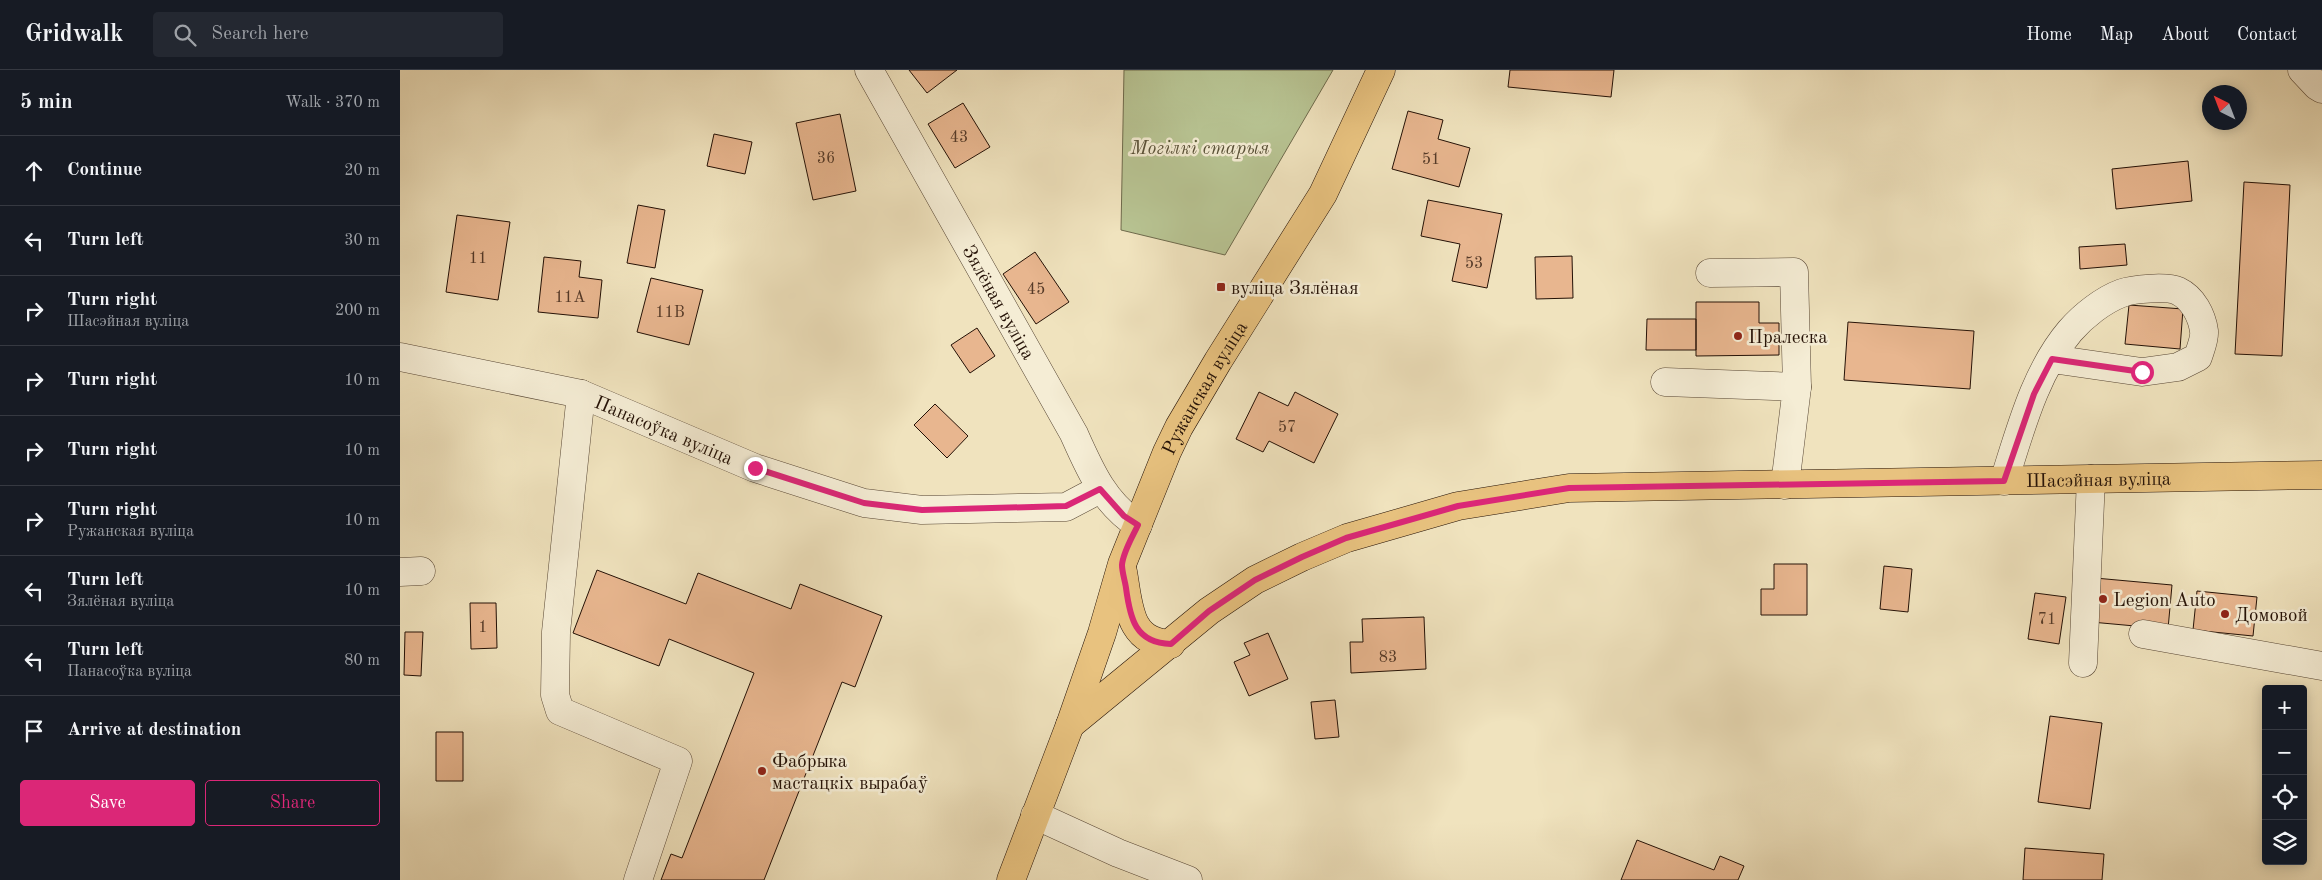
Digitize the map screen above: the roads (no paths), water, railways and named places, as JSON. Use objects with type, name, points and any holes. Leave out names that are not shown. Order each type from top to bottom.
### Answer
[{"type":"main road","name":"Ружанская вуліца","points":[[1011,880],[1070,725],[1102,633],[1122,564],[1179,428],[1218,361],[1323,194],[1381,70]]},
{"type":"main road","name":"Шасэйная вуліца","points":[[1070,725],[1209,611],[1255,580],[1346,538],[1458,506],[1569,488],[2322,475]]},
{"type":"main road","points":[[1122,564],[1129,606],[1135,626],[1144,636],[1158,643],[1171,644]]},
{"type":"street","name":"Зялёная вуліца","points":[[870,70],[1074,434],[1100,489],[1124,516],[1138,525]]},
{"type":"street","points":[[1710,273],[1794,272],[1797,387],[1785,485]]},
{"type":"street","points":[[2004,481],[2034,394],[2052,359],[2070,331],[2095,308],[2122,293],[2139,290],[2178,291],[2197,308],[2204,333],[2198,357],[2178,367],[2142,372],[2052,359]]},
{"type":"street","name":"Панасоўка вуліца","points":[[400,357],[581,394],[755,468],[864,503],[922,510],[1066,506],[1100,489]]},
{"type":"street","points":[[1665,382],[1797,387]]},
{"type":"street","points":[[581,394],[556,632],[555,695],[560,711],[678,760],[638,880]]},
{"type":"street","points":[[2082,662],[2091,479]]},
{"type":"street","points":[[2143,634],[2322,666]]},
{"type":"street","points":[[1035,815],[1118,854],[1188,880]]},
{"type":"place","name":"вуліца Зялёная","points":[[1221,287]]},
{"type":"place","name":"Пралеска","points":[[1738,336]]},
{"type":"place","name":"Legion Auto","points":[[2103,599]]},
{"type":"place","name":"Домовой","points":[[2225,614]]},
{"type":"place","name":"Фабрыка мастацкіх вырабаў","points":[[762,771]]},
{"type":"park label","name":"Могілкі старыя","points":[[1200,147]]}]
